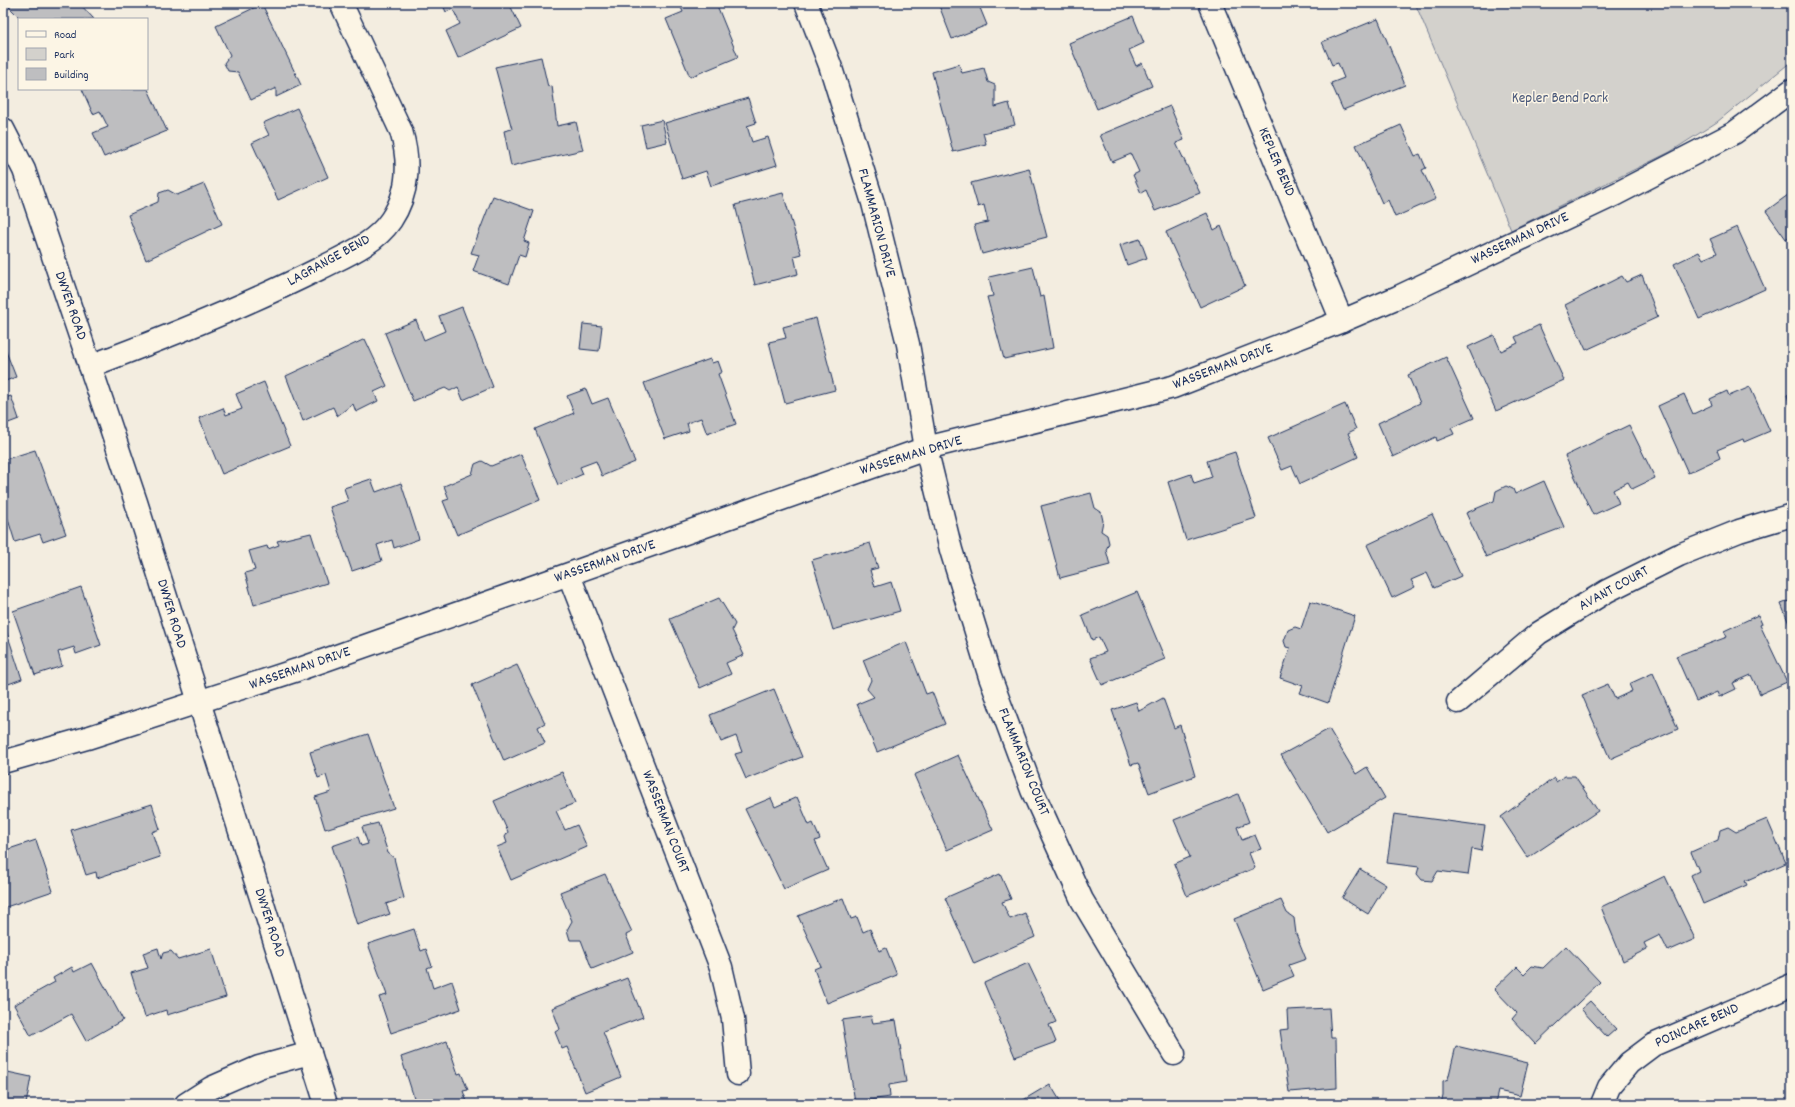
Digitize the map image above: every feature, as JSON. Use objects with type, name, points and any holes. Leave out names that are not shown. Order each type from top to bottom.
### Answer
[{"type":"street","name":"LAGRANGE BEND","points":[[90,366],[160,340],[275,291],[369,243],[390,221],[402,198],[408,172],[406,146],[401,131],[341,3]]},
{"type":"street","name":"FLAMMARION DRIVE","points":[[806,3],[830,64],[873,203],[908,344],[926,448]]},
{"type":"street","name":"KEPLER BEND","points":[[1210,3],[1342,321]]},
{"type":"street","name":"WASSERMAN DRIVE","points":[[3,762],[88,738],[297,670],[926,448],[1173,388],[1342,321],[1398,297],[1616,194],[1734,133],[1792,90]]},
{"type":"street","name":"DWYER ROAD","points":[[3,129],[24,170],[136,502],[326,1104]]},
{"type":"street","name":"FLAMMARION COURT","points":[[926,448],[955,565],[990,677],[1032,790],[1082,900],[1174,1054]]},
{"type":"street","name":"AVANT COURT","points":[[1458,702],[1539,633],[1607,590],[1679,554],[1739,531],[1792,515]]},
{"type":"street","name":"WASSERMAN COURT","points":[[569,575],[721,967],[733,1020],[738,1074]]},
{"type":"street","name":"POINCARE BEND","points":[[1602,1104],[1609,1087],[1629,1063],[1653,1045],[1792,985]]},
{"type":"street","points":[[186,1104],[211,1088],[259,1067],[310,1053]]},
{"type":"green space","name":"Kepler Bend Park","points":[[1415,3],[1792,3],[1792,61],[1717,122],[1670,152],[1511,230]]},
{"type":"building","points":[[5,3],[79,3],[93,18],[20,18]]},
{"type":"building","points":[[442,3],[509,3],[521,28],[458,58],[446,31],[460,24],[453,9],[446,12]]},
{"type":"building","points":[[679,3],[716,3],[738,57],[690,77],[666,19],[683,12]]},
{"type":"building","points":[[938,3],[978,3],[987,25],[952,39]]},
{"type":"building","points":[[1073,3],[1083,3],[1074,7]]},
{"type":"building","points":[[262,4],[301,85],[276,97],[276,88],[251,100],[238,72],[228,71],[224,63],[230,55],[216,26]]},
{"type":"building","points":[[1133,16],[1144,43],[1129,50],[1136,66],[1142,63],[1152,86],[1097,109],[1069,43]]},
{"type":"building","points":[[1378,19],[1405,85],[1343,110],[1331,83],[1344,78],[1338,63],[1332,65],[1322,42]]},
{"type":"building","points":[[541,57],[548,87],[552,86],[557,126],[576,122],[583,150],[511,166],[504,131],[512,129],[495,67]]},
{"type":"building","points":[[959,64],[962,73],[984,68],[988,82],[995,85],[995,107],[1009,103],[1015,125],[983,133],[986,144],[953,152],[932,72]]},
{"type":"building","points":[[148,89],[167,131],[104,157],[93,133],[108,127],[100,111],[93,114],[82,90]]},
{"type":"building","points":[[748,98],[756,123],[747,126],[752,142],[768,137],[777,165],[711,186],[706,171],[682,179],[665,123]]},
{"type":"building","points":[[1170,106],[1184,140],[1176,143],[1200,193],[1155,211],[1146,190],[1141,193],[1133,175],[1139,172],[1131,154],[1112,162],[1100,135]]},
{"type":"building","points":[[297,108],[328,177],[278,200],[252,143],[269,135],[263,123]]},
{"type":"building","points":[[662,120],[667,142],[646,147],[641,125]]},
{"type":"building","points":[[1401,125],[1415,156],[1420,154],[1426,168],[1422,170],[1436,199],[1395,217],[1388,200],[1382,203],[1356,145]]},
{"type":"building","points":[[1029,168],[1047,237],[982,254],[974,225],[988,222],[984,205],[978,207],[971,183]]},
{"type":"building","points":[[204,184],[222,224],[146,260],[128,215],[158,202],[159,193],[168,190],[177,195]]},
{"type":"building","points":[[1792,192],[1792,234],[1786,239],[1766,211]]},
{"type":"building","points":[[783,193],[801,254],[794,256],[798,274],[755,285],[735,205]]},
{"type":"building","points":[[493,196],[534,211],[524,241],[529,243],[525,257],[519,255],[509,284],[473,271],[479,255],[471,253]]},
{"type":"building","points":[[1207,213],[1214,230],[1221,226],[1245,286],[1200,307],[1166,232]]},
{"type":"building","points":[[1737,227],[1765,289],[1699,319],[1674,264],[1699,252],[1703,259],[1717,253],[1710,239]]},
{"type":"building","points":[[1140,239],[1147,258],[1127,265],[1120,245]]},
{"type":"building","points":[[1033,267],[1040,297],[1044,296],[1053,348],[1004,359],[987,297],[993,296],[989,277]]},
{"type":"building","points":[[1642,275],[1658,317],[1586,350],[1565,305],[1622,276],[1626,282]]},
{"type":"building","points":[[462,307],[493,387],[463,400],[458,387],[450,391],[445,388],[413,401],[385,333],[416,320],[424,340],[445,331],[439,316]]},
{"type":"building","points":[[816,318],[835,390],[785,403],[769,342],[786,338],[783,327]]},
{"type":"building","points":[[583,324],[602,326],[599,351],[580,349]]},
{"type":"building","points":[[1539,325],[1564,380],[1496,411],[1468,347],[1494,335],[1501,351],[1518,343],[1515,337]]},
{"type":"building","points":[[365,339],[387,386],[374,392],[378,401],[356,412],[353,404],[337,416],[333,407],[303,421],[286,376]]},
{"type":"building","points":[[5,349],[16,377],[3,382],[3,350]]},
{"type":"building","points":[[1446,357],[1474,418],[1451,428],[1454,434],[1437,441],[1436,437],[1393,457],[1378,423],[1420,403],[1408,375]]},
{"type":"building","points":[[710,359],[712,363],[718,361],[722,372],[718,374],[736,424],[707,434],[701,418],[687,423],[689,431],[665,439],[644,383]]},
{"type":"building","points":[[264,382],[290,446],[222,474],[199,418],[223,408],[226,415],[242,409],[236,394]]},
{"type":"building","points":[[1750,387],[1770,431],[1744,442],[1743,439],[1717,450],[1720,458],[1688,473],[1658,406],[1684,394],[1693,414],[1712,405],[1710,399],[1727,391],[1729,396]]},
{"type":"building","points":[[586,389],[592,404],[608,398],[635,462],[602,476],[596,461],[580,467],[583,474],[558,485],[535,429],[574,413],[567,396]]},
{"type":"building","points":[[3,393],[5,398],[11,396],[19,419],[3,425]]},
{"type":"building","points":[[1792,393],[1792,412],[1787,395]]},
{"type":"building","points":[[1345,404],[1356,429],[1348,433],[1358,457],[1300,484],[1292,466],[1282,470],[1268,438]]},
{"type":"building","points":[[1629,425],[1655,478],[1632,489],[1628,482],[1613,490],[1619,503],[1593,515],[1565,456]]},
{"type":"building","points":[[35,450],[66,534],[43,542],[40,534],[15,542],[6,513],[3,513],[3,460]]},
{"type":"building","points":[[1235,452],[1256,518],[1186,540],[1168,482],[1191,474],[1194,483],[1212,477],[1207,461]]},
{"type":"building","points":[[521,454],[540,500],[457,535],[443,501],[449,499],[444,486],[472,474],[475,464],[482,461],[491,466]]},
{"type":"building","points":[[371,479],[376,492],[401,483],[419,539],[394,548],[392,540],[377,545],[382,561],[352,571],[330,507],[348,501],[344,488]]},
{"type":"building","points":[[1544,481],[1564,527],[1486,557],[1466,513],[1494,501],[1496,491],[1506,486],[1513,489],[1515,494]]},
{"type":"building","points":[[1091,493],[1095,508],[1101,512],[1103,521],[1101,531],[1107,535],[1109,543],[1106,550],[1110,565],[1060,578],[1041,506]]},
{"type":"building","points":[[1432,514],[1461,576],[1434,588],[1427,573],[1411,580],[1415,587],[1392,598],[1367,545]]},
{"type":"building","points":[[311,533],[327,583],[254,605],[245,573],[255,570],[249,551],[267,546],[268,549],[279,545],[277,541]]},
{"type":"building","points":[[870,543],[878,568],[870,570],[875,587],[891,582],[900,611],[833,630],[812,560]]},
{"type":"building","points":[[81,587],[101,645],[76,654],[74,647],[58,652],[62,666],[35,675],[13,611]]},
{"type":"building","points":[[1137,592],[1165,659],[1102,685],[1090,658],[1106,652],[1099,637],[1092,640],[1082,615]]},
{"type":"building","points":[[719,598],[735,624],[732,630],[744,655],[726,663],[731,674],[700,688],[670,619]]},
{"type":"building","points":[[1792,600],[1792,631],[1781,604]]},
{"type":"building","points":[[1310,601],[1355,616],[1328,703],[1300,693],[1303,686],[1280,678],[1290,648],[1286,647],[1284,641],[1288,630],[1295,627],[1301,629]]},
{"type":"building","points":[[1758,615],[1762,624],[1760,625],[1787,682],[1760,694],[1751,675],[1733,683],[1736,689],[1719,697],[1717,692],[1696,701],[1676,656],[1727,637],[1724,631]]},
{"type":"building","points":[[3,621],[22,679],[3,686]]},
{"type":"building","points":[[906,642],[926,694],[932,692],[945,724],[877,752],[857,704],[874,697],[867,689],[871,680],[863,660]]},
{"type":"building","points":[[517,665],[545,723],[538,727],[545,743],[504,761],[472,685]]},
{"type":"building","points":[[1653,673],[1678,729],[1610,759],[1582,695],[1608,684],[1615,699],[1632,691],[1629,684]]},
{"type":"building","points":[[774,689],[802,757],[746,779],[735,754],[742,752],[736,736],[721,742],[710,715]]},
{"type":"building","points":[[1163,698],[1174,728],[1180,725],[1195,776],[1149,793],[1138,763],[1131,765],[1112,710],[1136,702],[1139,711]]},
{"type":"building","points":[[1329,729],[1356,774],[1367,767],[1385,798],[1327,832],[1281,755]]},
{"type":"building","points":[[368,734],[394,808],[325,829],[315,797],[331,792],[326,775],[318,778],[310,752]]},
{"type":"building","points":[[958,755],[993,830],[947,850],[914,775]]},
{"type":"building","points":[[562,772],[575,803],[556,811],[565,830],[577,825],[587,847],[511,880],[497,847],[507,843],[505,837],[508,832],[494,801]]},
{"type":"building","points":[[1565,776],[1575,776],[1598,811],[1528,858],[1501,817],[1554,778],[1556,782]]},
{"type":"building","points":[[1238,794],[1249,822],[1237,827],[1242,840],[1255,835],[1261,849],[1249,853],[1255,868],[1187,896],[1174,864],[1190,857],[1174,820]]},
{"type":"building","points":[[797,797],[809,825],[813,823],[820,839],[815,841],[828,870],[784,889],[745,809],[771,798],[775,807]]},
{"type":"building","points":[[152,804],[160,829],[152,832],[160,857],[97,878],[96,872],[86,875],[71,830]]},
{"type":"building","points":[[1394,814],[1485,826],[1481,851],[1472,849],[1468,875],[1438,871],[1432,881],[1422,880],[1417,874],[1419,867],[1387,863]]},
{"type":"building","points":[[1767,819],[1786,863],[1745,881],[1747,885],[1703,904],[1691,875],[1699,871],[1691,852],[1718,840],[1720,830],[1728,827],[1736,832]]},
{"type":"building","points":[[378,823],[388,853],[394,858],[404,898],[386,904],[390,914],[357,925],[332,846],[358,837],[361,846],[368,844],[362,827]]},
{"type":"building","points":[[36,840],[53,891],[3,908],[3,851]]},
{"type":"building","points":[[1360,869],[1386,885],[1368,914],[1342,898]]},
{"type":"building","points":[[605,874],[632,932],[626,935],[633,952],[592,969],[581,940],[570,940],[567,930],[572,921],[560,892]]},
{"type":"building","points":[[1000,874],[1011,899],[1002,902],[1010,919],[1025,913],[1035,937],[974,964],[945,898]]},
{"type":"building","points":[[1665,876],[1695,939],[1668,951],[1660,935],[1644,943],[1647,949],[1623,961],[1601,907]]},
{"type":"building","points":[[843,898],[851,919],[857,917],[863,932],[870,929],[879,951],[886,948],[897,975],[827,1003],[814,969],[821,966],[798,916]]},
{"type":"building","points":[[1281,900],[1287,913],[1294,918],[1296,934],[1306,959],[1289,965],[1294,976],[1263,989],[1234,919]]},
{"type":"building","points":[[414,929],[421,951],[426,949],[432,966],[427,968],[433,988],[452,981],[461,1009],[391,1033],[379,997],[387,995],[368,944]]},
{"type":"building","points":[[1566,946],[1600,982],[1535,1044],[1512,1019],[1517,1013],[1494,989],[1517,967],[1524,974],[1532,966],[1543,968]]},
{"type":"building","points":[[158,948],[161,959],[163,953],[171,951],[178,959],[211,949],[226,997],[167,1015],[166,1010],[145,1017],[131,973],[148,968],[143,953]]},
{"type":"building","points":[[92,963],[123,1020],[86,1041],[71,1014],[31,1036],[14,1005],[55,982],[53,978],[72,967],[74,972]]},
{"type":"building","points":[[1028,963],[1056,1022],[1049,1025],[1056,1042],[1015,1057],[984,983]]},
{"type":"building","points":[[627,978],[643,1017],[603,1032],[621,1077],[585,1092],[567,1047],[562,1049],[555,1032],[560,1029],[552,1008]]},
{"type":"building","points":[[1590,1001],[1616,1029],[1607,1037],[1581,1009]]},
{"type":"building","points":[[1329,1008],[1331,1038],[1336,1038],[1337,1088],[1289,1092],[1280,1030],[1288,1029],[1287,1010]]},
{"type":"building","points":[[871,1016],[873,1023],[896,1020],[906,1082],[889,1085],[890,1097],[855,1102],[842,1020]]},
{"type":"building","points":[[447,1041],[458,1074],[461,1073],[468,1090],[463,1091],[468,1104],[416,1104],[401,1057]]},
{"type":"building","points":[[1456,1046],[1528,1063],[1520,1096],[1498,1091],[1495,1104],[1441,1104],[1443,1095],[1443,1081],[1448,1079]]},
{"type":"building","points":[[3,1071],[31,1077],[26,1104],[3,1104]]},
{"type":"building","points":[[1050,1084],[1062,1104],[1021,1104],[1020,1102]]}]
